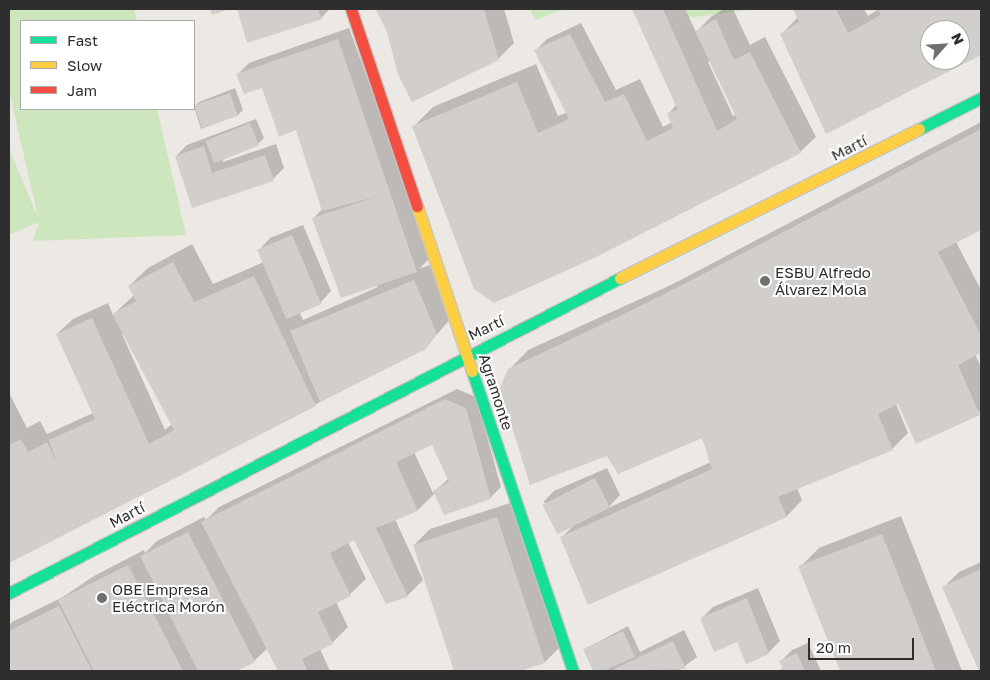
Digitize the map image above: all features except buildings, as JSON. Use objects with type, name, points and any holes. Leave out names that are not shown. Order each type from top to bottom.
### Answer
[{"type":"main road","name":"Agramonte","points":[[351,9],[573,671]]},
{"type":"main road","name":"Martí","points":[[9,593],[467,354],[981,98]]},
{"type":"green space","points":[[9,9],[134,9],[137,20],[20,20],[20,110],[157,110],[186,235],[33,241],[39,222],[9,235],[9,148],[38,218],[9,90]]},
{"type":"green space","points":[[530,9],[564,9],[535,20]]},
{"type":"green space","points":[[685,9],[754,9],[688,18]]},
{"type":"traffic: fast","points":[[919,129],[981,98]]},
{"type":"traffic: fast","points":[[9,593],[620,278]]},
{"type":"traffic: fast","points":[[472,371],[573,671]]},
{"type":"traffic: slow","points":[[620,278],[919,129]]},
{"type":"traffic: slow","points":[[417,206],[472,371]]},
{"type":"traffic: jam","points":[[351,9],[417,206]]},
{"type":"place","name":"ESBU Alfredo Álvarez Mola","points":[[765,281]]},
{"type":"place","name":"OBE Empresa Eléctrica Morón","points":[[102,598]]}]
